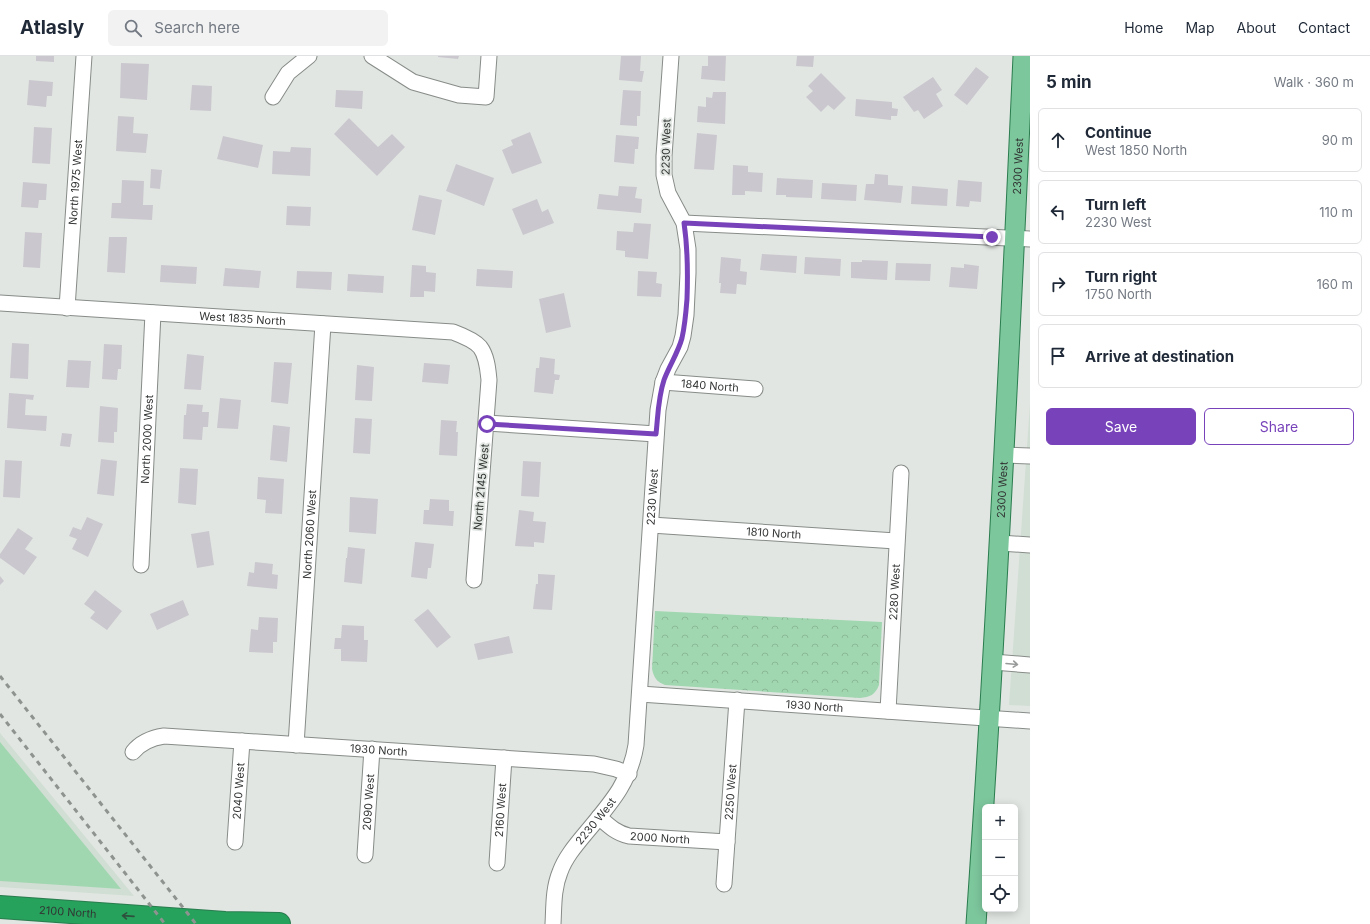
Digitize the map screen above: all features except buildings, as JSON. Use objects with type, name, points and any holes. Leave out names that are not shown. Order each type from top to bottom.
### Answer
[{"type":"highway","name":"2100 North","points":[[0,907],[225,923],[279,924]]},
{"type":"main road","name":"2300 West","points":[[976,924],[990,718],[1004,455],[1023,238],[1023,56]]},
{"type":"street","name":"North 1975 West","points":[[67,308],[84,56]]},
{"type":"street","points":[[272,97],[288,73],[308,56]]},
{"type":"street","points":[[372,56],[414,82],[459,95],[486,97],[489,56]]},
{"type":"street","name":"2230 West","points":[[554,924],[555,890],[563,865],[571,851],[619,791],[629,774],[636,745],[656,434],[660,396],[663,382],[680,347],[685,326],[688,273],[688,249],[684,223],[668,193],[664,175],[671,56]]},
{"type":"street","points":[[684,223],[1023,238]]},
{"type":"street","name":"West 1835 North","points":[[0,303],[453,332],[463,336],[480,347]]},
{"type":"street","name":"North 2000 West","points":[[141,564],[153,313]]},
{"type":"street","name":"North 2060 West","points":[[296,744],[323,324]]},
{"type":"street","name":"North 2145 West","points":[[474,580],[490,380],[488,367],[480,347]]},
{"type":"street","name":"1840 North","points":[[663,382],[756,389]]},
{"type":"street","points":[[487,424],[656,434]]},
{"type":"street","points":[[1004,455],[1030,456]]},
{"type":"street","name":"2280 West","points":[[888,711],[900,473]]},
{"type":"street","name":"1810 North","points":[[651,525],[896,541]]},
{"type":"street","points":[[1000,543],[1030,545]]},
{"type":"street","points":[[993,662],[1030,665]]},
{"type":"street","name":"1930 North","points":[[640,694],[1030,721]]},
{"type":"street","name":"2250 West","points":[[724,884],[737,700]]},
{"type":"street","name":"1930 North","points":[[133,752],[137,747],[148,740],[160,736],[594,764],[610,767],[629,774]]},
{"type":"street","name":"2040 West","points":[[235,842],[242,741]]},
{"type":"street","name":"2090 West","points":[[366,855],[372,749]]},
{"type":"street","name":"2160 West","points":[[497,863],[504,758]]},
{"type":"street","name":"2000 North","points":[[599,817],[613,830],[629,836],[727,842]]},
{"type":"shaded area","points":[[1030,404],[1030,706],[1009,705]]},
{"type":"shaded area","points":[[0,733],[134,896],[0,887]]},
{"type":"green space","points":[[655,611],[882,622],[879,685],[872,695],[860,698],[665,685],[656,679],[652,669]]},
{"type":"green space","points":[[0,742],[121,889],[0,881]]},
{"type":"railway","points":[[0,676],[196,924]]},
{"type":"railway","points":[[0,714],[165,924]]},
{"type":"route","points":[[487,424],[656,434],[658,410],[663,382],[680,347],[685,326],[688,249],[684,223],[992,237]]}]
